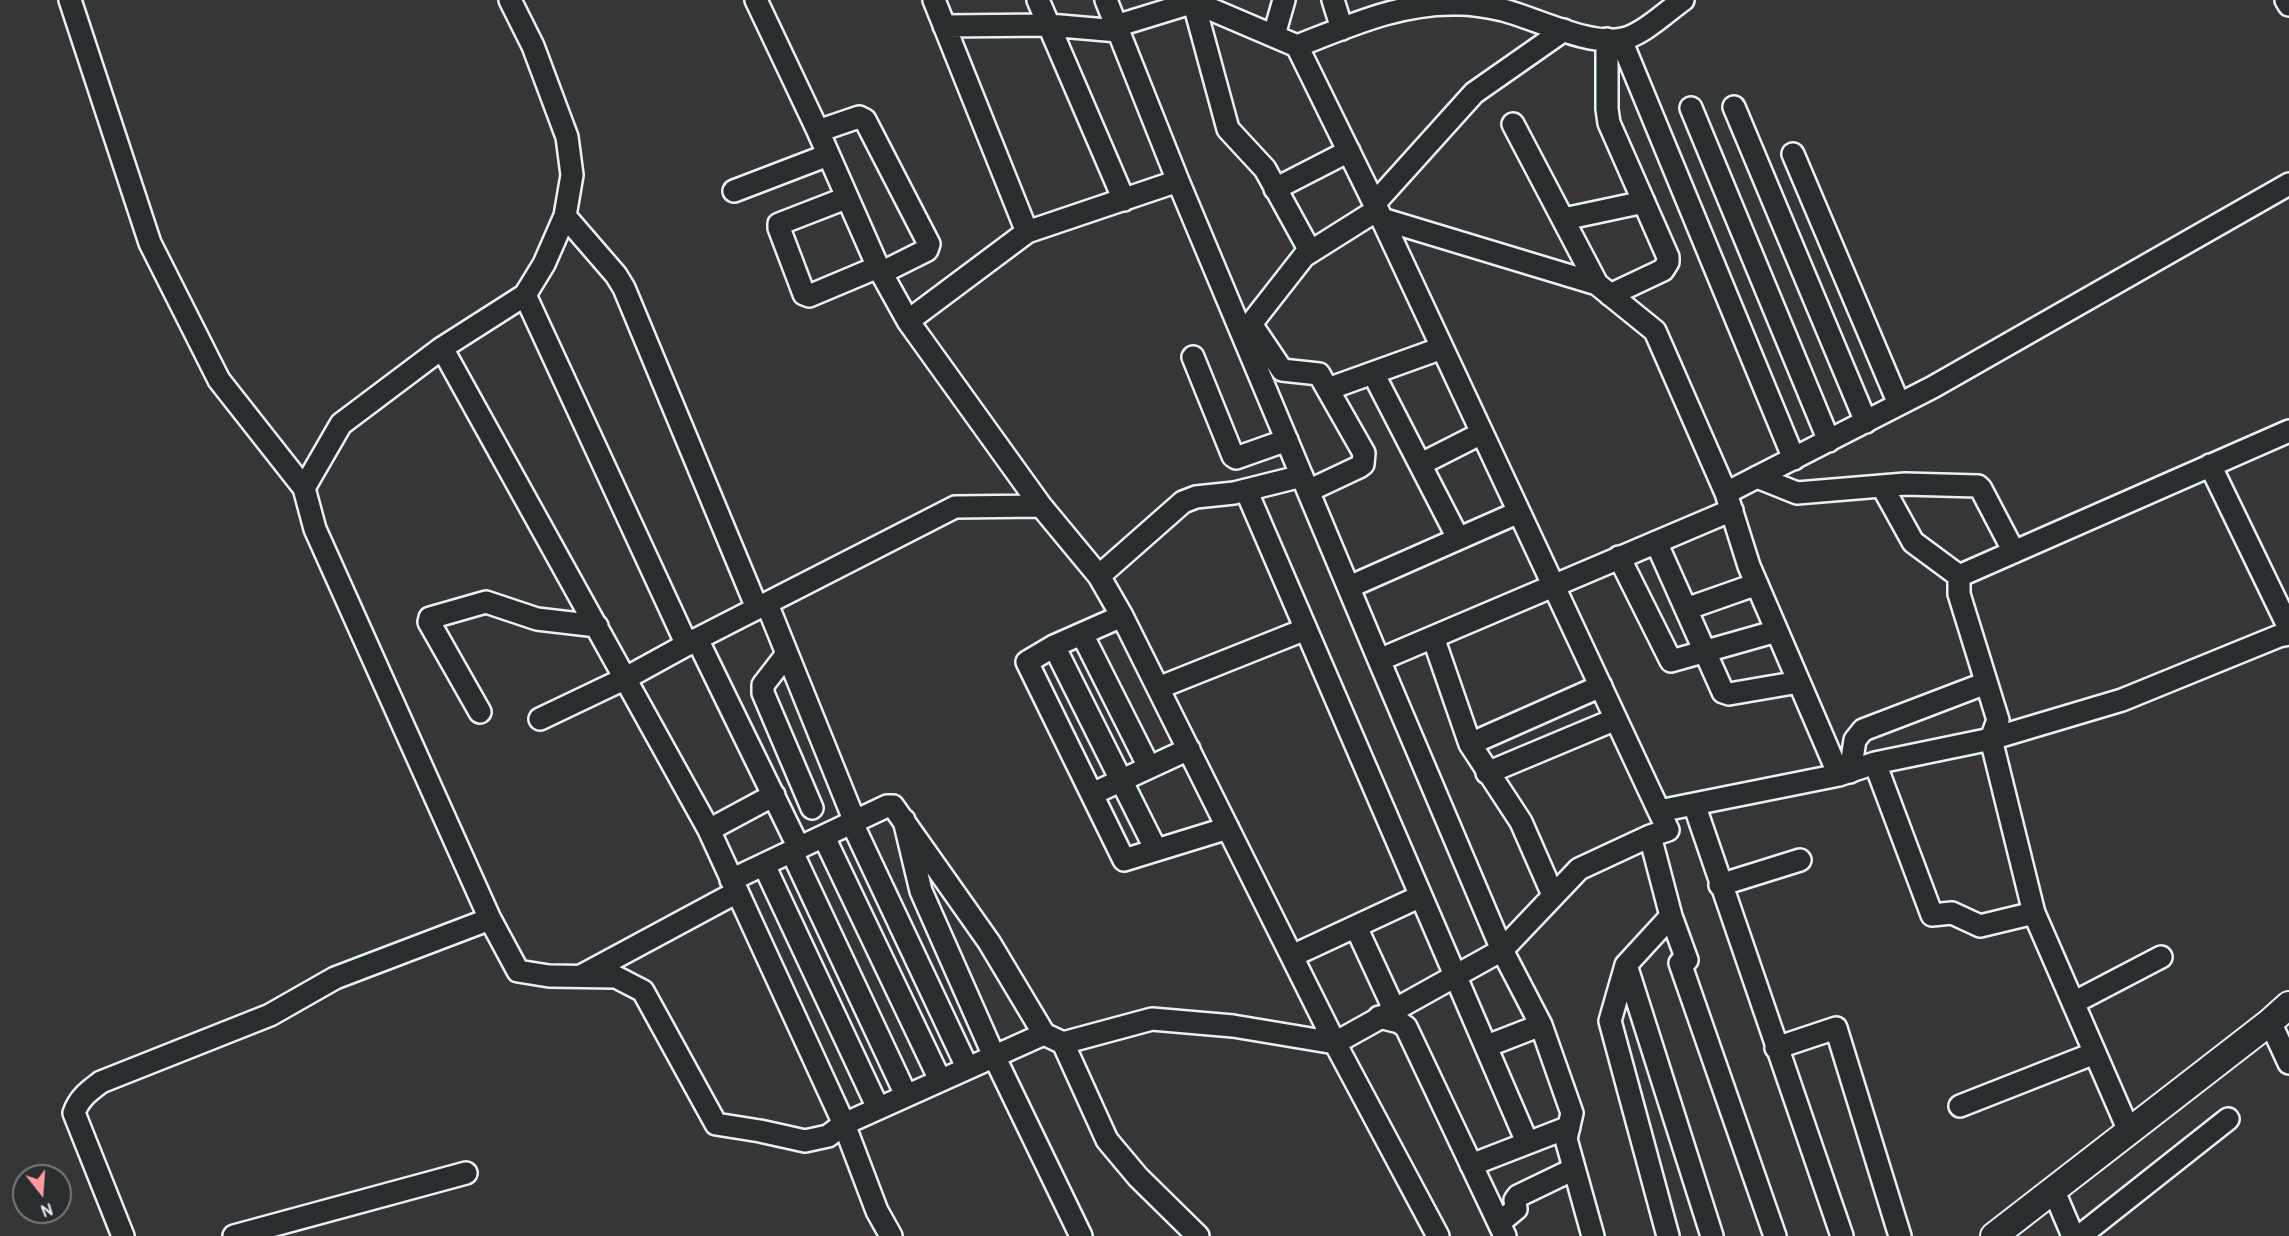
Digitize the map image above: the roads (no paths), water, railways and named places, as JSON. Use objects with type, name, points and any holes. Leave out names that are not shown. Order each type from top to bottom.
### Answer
[{"type":"main road","points":[[1994,1236],[2289,1005]]},
{"type":"street","points":[[70,0],[150,243],[219,380],[304,488],[315,529],[490,919],[518,971],[549,976],[616,977],[643,991],[716,1124],[805,1141],[828,1136],[844,1124],[1044,1034]]},
{"type":"street","points":[[304,488],[341,424],[442,348],[525,295],[544,264],[565,216],[572,176],[567,137],[534,46],[510,0]]},
{"type":"street","points":[[756,0],[818,131],[879,270],[908,321],[1041,506],[1099,576],[1122,616],[1335,1043],[1438,1236]]},
{"type":"street","points":[[934,0],[1027,232]]},
{"type":"street","points":[[1038,0],[1124,200]]},
{"type":"street","points":[[1106,0],[1178,181],[1246,329],[1287,440],[1502,950],[1541,1025],[1572,1113],[1566,1139],[1593,1236]]},
{"type":"street","points":[[1274,35],[1284,0]]},
{"type":"street","points":[[1333,0],[1342,29]]},
{"type":"street","points":[[1297,46],[1342,29],[1381,7],[1460,4],[1499,5],[1595,40],[1614,39],[1636,33],[1683,0]]},
{"type":"street","points":[[2286,0],[2289,5]]},
{"type":"street","points":[[944,26],[1049,25],[1117,28],[1194,1],[1297,46],[1378,211],[1668,830],[1579,869],[1502,950],[1335,1043],[1233,1026],[1152,1019],[1063,1043]]},
{"type":"street","points":[[1194,1],[1228,129],[1261,164],[1310,251]]},
{"type":"street","points":[[1246,329],[1298,261],[1310,251],[1378,211],[1474,93],[1564,30]]},
{"type":"street","points":[[1604,290],[1663,270],[1668,262],[1668,256],[1609,123],[1607,109],[1614,39]]},
{"type":"street","points":[[1614,39],[1794,459]]},
{"type":"street","points":[[1734,107],[1866,422]]},
{"type":"street","points":[[1691,108],[1828,441]]},
{"type":"street","points":[[818,131],[859,117],[866,120],[929,244],[927,250],[879,270],[809,296],[804,294],[779,224],[846,198]]},
{"type":"street","points":[[1513,124],[1604,290]]},
{"type":"street","points":[[1275,189],[1349,151]]},
{"type":"street","points":[[1793,154],[1899,404]]},
{"type":"street","points":[[734,190],[828,155]]},
{"type":"street","points":[[908,321],[1027,232],[1178,181]]},
{"type":"street","points":[[1379,660],[1555,587],[1656,542],[1729,502],[1757,477],[1899,404],[2289,184]]},
{"type":"street","points":[[1564,219],[1644,202]]},
{"type":"street","points":[[1378,211],[1604,290],[1654,331],[1729,502],[1749,566],[1799,682],[1844,773]]},
{"type":"street","points":[[565,216],[616,275],[624,288],[762,606],[787,654],[853,823],[967,1067]]},
{"type":"street","points":[[525,295],[692,642],[774,795],[795,850],[906,1095]]},
{"type":"street","points":[[1099,576],[1183,502],[1196,497],[1305,483],[1359,467],[1364,453],[1318,373],[1282,370],[1246,329]]},
{"type":"street","points":[[442,348],[709,830],[844,1124],[877,1211],[891,1236]]},
{"type":"street","points":[[1328,389],[1442,348]]},
{"type":"street","points":[[1192,357],[1233,456],[1236,458],[1287,440]]},
{"type":"street","points":[[1373,373],[1458,538]]},
{"type":"street","points":[[1959,576],[2289,431]]},
{"type":"street","points":[[1421,464],[1482,433]]},
{"type":"street","points":[[2210,465],[2289,628]]},
{"type":"street","points":[[1757,477],[1797,493],[1915,484],[1978,486],[2014,552]]},
{"type":"street","points":[[1882,486],[1907,535],[1959,576]]},
{"type":"street","points":[[1246,490],[1527,1142]]},
{"type":"street","points":[[540,719],[626,678],[955,507],[1041,506]]},
{"type":"street","points":[[1349,587],[1519,512]]},
{"type":"street","points":[[1656,542],[1722,690],[1726,693],[1799,682]]},
{"type":"street","points":[[1619,557],[1670,660],[1777,631]]},
{"type":"street","points":[[1959,576],[1959,594],[1998,720],[1991,738],[2034,913],[2129,1131]]},
{"type":"street","points":[[1686,609],[1757,584]]},
{"type":"street","points":[[480,712],[429,622],[430,618],[486,602],[537,619],[597,626]]},
{"type":"street","points":[[1122,616],[1054,646],[1027,662],[1124,860],[1228,828]]},
{"type":"street","points":[[1158,688],[1306,629]]},
{"type":"street","points":[[1082,634],[1149,767]]},
{"type":"street","points":[[1659,811],[1844,773],[1875,763],[1991,738],[2122,700],[2279,636],[2289,634]]},
{"type":"street","points":[[1433,637],[1470,744],[1521,822],[1553,895]]},
{"type":"street","points":[[1054,646],[1156,850]]},
{"type":"street","points":[[787,654],[763,684],[763,693],[812,808]]},
{"type":"street","points":[[1844,773],[1855,740],[1863,730],[1986,683]]},
{"type":"street","points":[[1470,744],[1601,686]]},
{"type":"street","points":[[1487,773],[1616,719]]},
{"type":"street","points":[[1092,794],[1189,749]]},
{"type":"street","points":[[1875,763],[1932,915],[1952,913],[1980,926],[2034,913]]},
{"type":"street","points":[[709,830],[774,795]]},
{"type":"street","points":[[1694,804],[1842,1236]]},
{"type":"street","points":[[580,976],[764,866],[891,805],[894,806],[989,942],[1044,1034],[1063,1043],[1107,1140],[1138,1177],[1198,1236]]},
{"type":"street","points":[[904,820],[921,891],[994,1056],[1081,1236]]},
{"type":"street","points":[[1650,836],[1671,916],[1687,960],[1680,963],[1775,1236]]},
{"type":"street","points":[[824,837],[940,1080]]},
{"type":"street","points":[[1720,885],[1800,860]]},
{"type":"street","points":[[764,866],[878,1108]]},
{"type":"street","points":[[1292,956],[1421,896]]},
{"type":"street","points":[[1668,1236],[1610,1021],[1626,965],[1671,916]]},
{"type":"street","points":[[123,1236],[74,1113],[78,1102],[87,1093],[102,1082],[270,1015],[335,978],[490,919]]},
{"type":"street","points":[[1356,927],[1387,1013],[1406,1027],[1472,1165],[1498,1231],[1516,1209],[1515,1200],[1518,1196],[1574,1169]]},
{"type":"street","points":[[2073,1003],[2162,957]]},
{"type":"street","points":[[1626,965],[1712,1236]]},
{"type":"street","points":[[899,995],[927,981]]},
{"type":"street","points":[[2270,1022],[2289,1063]]},
{"type":"street","points":[[1487,1046],[1541,1025]]},
{"type":"street","points":[[1776,1048],[1836,1028],[1900,1236]]},
{"type":"street","points":[[1960,1106],[2095,1053]]},
{"type":"street","points":[[2080,1236],[2228,1119]]},
{"type":"street","points":[[1472,1165],[1569,1127]]},
{"type":"street","points":[[234,1236],[466,1173]]},
{"type":"street","points":[[2053,1189],[2073,1236]]}]
